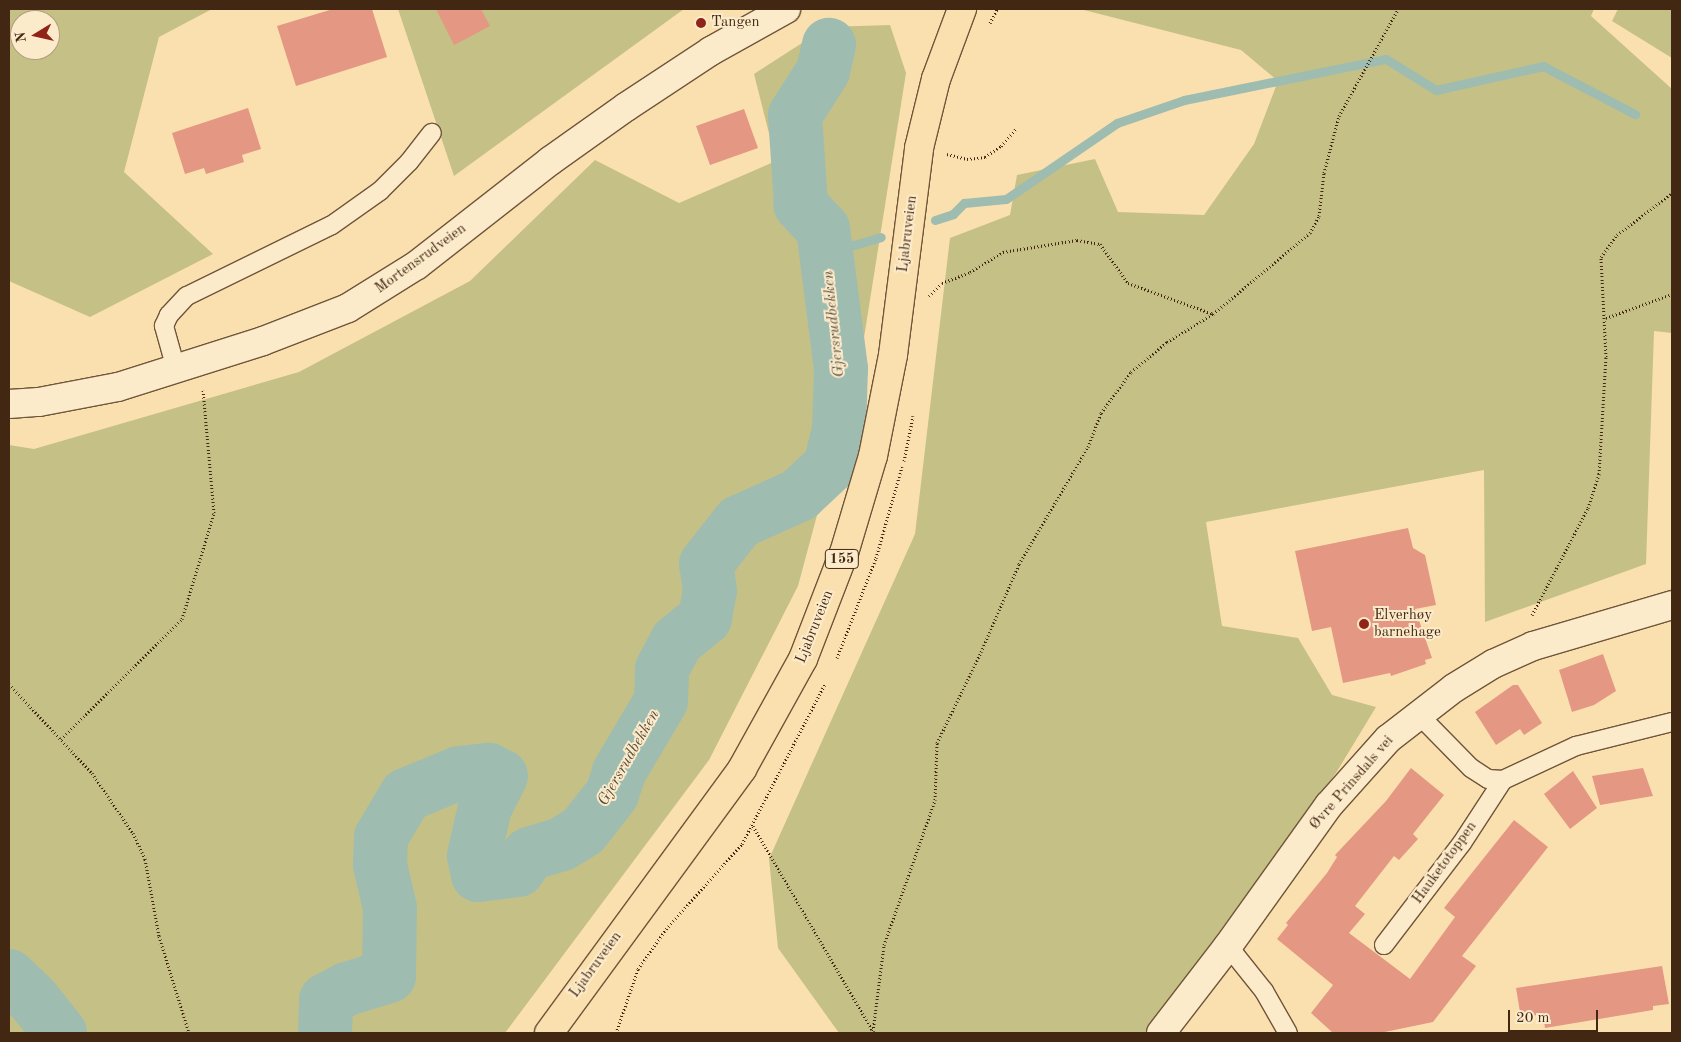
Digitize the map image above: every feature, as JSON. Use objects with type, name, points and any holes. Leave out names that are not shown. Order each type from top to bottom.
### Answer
[{"type":"main road","name":"Ljabruveien","points":[[549,1033],[742,768],[803,659],[844,553],[874,456],[893,355],[919,148],[936,79],[958,10]]},
{"type":"street","name":"Mortensrudveien","points":[[9,404],[95,393],[176,369],[322,320],[387,286],[598,127],[711,51],[786,9]]},
{"type":"street","name":"Øvre Prinsdals vei","points":[[1161,1033],[1228,946],[1329,805],[1388,739],[1454,688],[1515,654],[1634,615],[1672,606]]},
{"type":"lane","points":[[176,369],[164,326],[169,316],[187,296],[332,225],[380,191],[409,162],[432,133]]},
{"type":"lane","points":[[1418,714],[1471,768],[1488,778],[1503,780],[1576,746],[1672,722]]},
{"type":"lane","name":"Hauketotoppen","points":[[1384,945],[1462,843],[1503,780]]},
{"type":"lane","points":[[1228,946],[1264,991],[1288,1033]]},
{"type":"path","points":[[874,1032],[884,945],[934,800],[937,742],[981,652],[1019,564],[1088,447],[1101,413],[1131,372],[1167,342],[1213,314],[1310,233],[1319,216],[1324,173],[1339,116],[1398,9]]},
{"type":"path","points":[[944,154],[967,160],[984,157],[1001,146],[1016,129]]},
{"type":"path","points":[[1515,654],[1594,493],[1602,434],[1606,318],[1600,265],[1608,245],[1642,214],[1672,193]]},
{"type":"path","points":[[928,296],[942,283],[970,272],[1003,252],[1077,240],[1100,244],[1128,283],[1213,314]]},
{"type":"path","points":[[1606,318],[1672,294]]},
{"type":"path","points":[[61,739],[182,619],[214,513],[202,385]]},
{"type":"path","points":[[9,684],[61,739],[120,811],[145,859],[159,936],[189,1033]]},
{"type":"path","points":[[753,826],[874,1032]]},
{"type":"shaded area","points":[[9,9],[212,9],[159,37],[124,172],[213,254],[90,317],[9,281]]},
{"type":"shaded area","points":[[398,9],[684,9],[454,176]]},
{"type":"shaded area","points":[[1080,9],[1594,9],[1591,16],[1672,89],[1672,333],[1654,331],[1646,564],[1485,622],[1484,470],[1206,522],[1222,626],[1298,638],[1332,695],[1376,707],[1336,773],[1145,1033],[839,1033],[778,948],[769,859],[915,534],[950,238],[1010,215],[1017,175],[1095,159],[1118,212],[1204,215],[1254,144],[1278,81],[1241,50]]},
{"type":"shaded area","points":[[1618,9],[1672,9],[1672,58],[1612,21]]},
{"type":"shaded area","points":[[890,25],[906,73],[863,344],[798,586],[709,760],[505,1033],[9,1033],[9,445],[34,449],[299,372],[470,281],[595,160],[679,203],[776,161],[754,74],[827,27]]},
{"type":"building","points":[[333,9],[372,9],[387,57],[296,86],[277,26]]},
{"type":"building","points":[[436,9],[481,9],[490,26],[454,45]]},
{"type":"building","points":[[248,108],[261,149],[242,155],[244,162],[206,174],[204,168],[185,174],[172,133]]},
{"type":"building","points":[[744,109],[758,148],[710,165],[696,126]]},
{"type":"building","points":[[1408,528],[1413,548],[1425,555],[1436,605],[1415,609],[1432,658],[1425,660],[1426,664],[1391,676],[1390,673],[1343,683],[1331,627],[1312,631],[1295,551]]},
{"type":"building","points":[[1603,654],[1616,691],[1594,705],[1572,712],[1559,670]]},
{"type":"building","points":[[1513,685],[1518,685],[1542,723],[1524,735],[1520,729],[1496,745],[1475,712]]},
{"type":"building","points":[[1411,768],[1444,795],[1413,834],[1418,839],[1399,860],[1394,856],[1355,906],[1365,914],[1349,933],[1410,979],[1455,917],[1444,908],[1514,820],[1548,847],[1462,956],[1476,966],[1433,1022],[1380,1033],[1333,1033],[1311,1013],[1333,985],[1277,939],[1288,925],[1286,923],[1327,873],[1337,857],[1335,855],[1386,801]]},
{"type":"building","points":[[1643,768],[1653,796],[1600,805],[1592,776]]},
{"type":"building","points":[[1573,771],[1597,808],[1570,829],[1544,794]]},
{"type":"building","points":[[1662,966],[1669,1004],[1653,1006],[1653,1010],[1545,1028],[1543,1014],[1521,1018],[1516,988]]},
{"type":"waterway","name":"Gjersrudbekken","points":[[325,1033],[326,1000],[347,989],[389,976],[390,908],[380,865],[381,837],[406,795],[459,773],[489,770],[501,776],[485,807],[474,856],[478,875],[518,870],[529,854],[562,844],[583,831],[612,794],[619,772],[661,701],[662,669],[677,641],[705,618],[710,591],[706,564],[739,522],[799,495],[830,466],[839,431],[841,369],[823,229],[801,205],[795,115],[823,71],[829,45]]},
{"type":"waterway","points":[[935,220],[953,214],[964,203],[1006,199],[1117,123],[1184,100],[1386,59],[1436,90],[1543,66],[1635,114]]},
{"type":"waterway","points":[[826,253],[881,237]]},
{"type":"waterway","points":[[9,976],[32,998],[60,1033]]},
{"type":"place","name":"Tangen","points":[[701,23]]},
{"type":"place","name":"Elverhøy barnehage","points":[[1364,624]]}]
